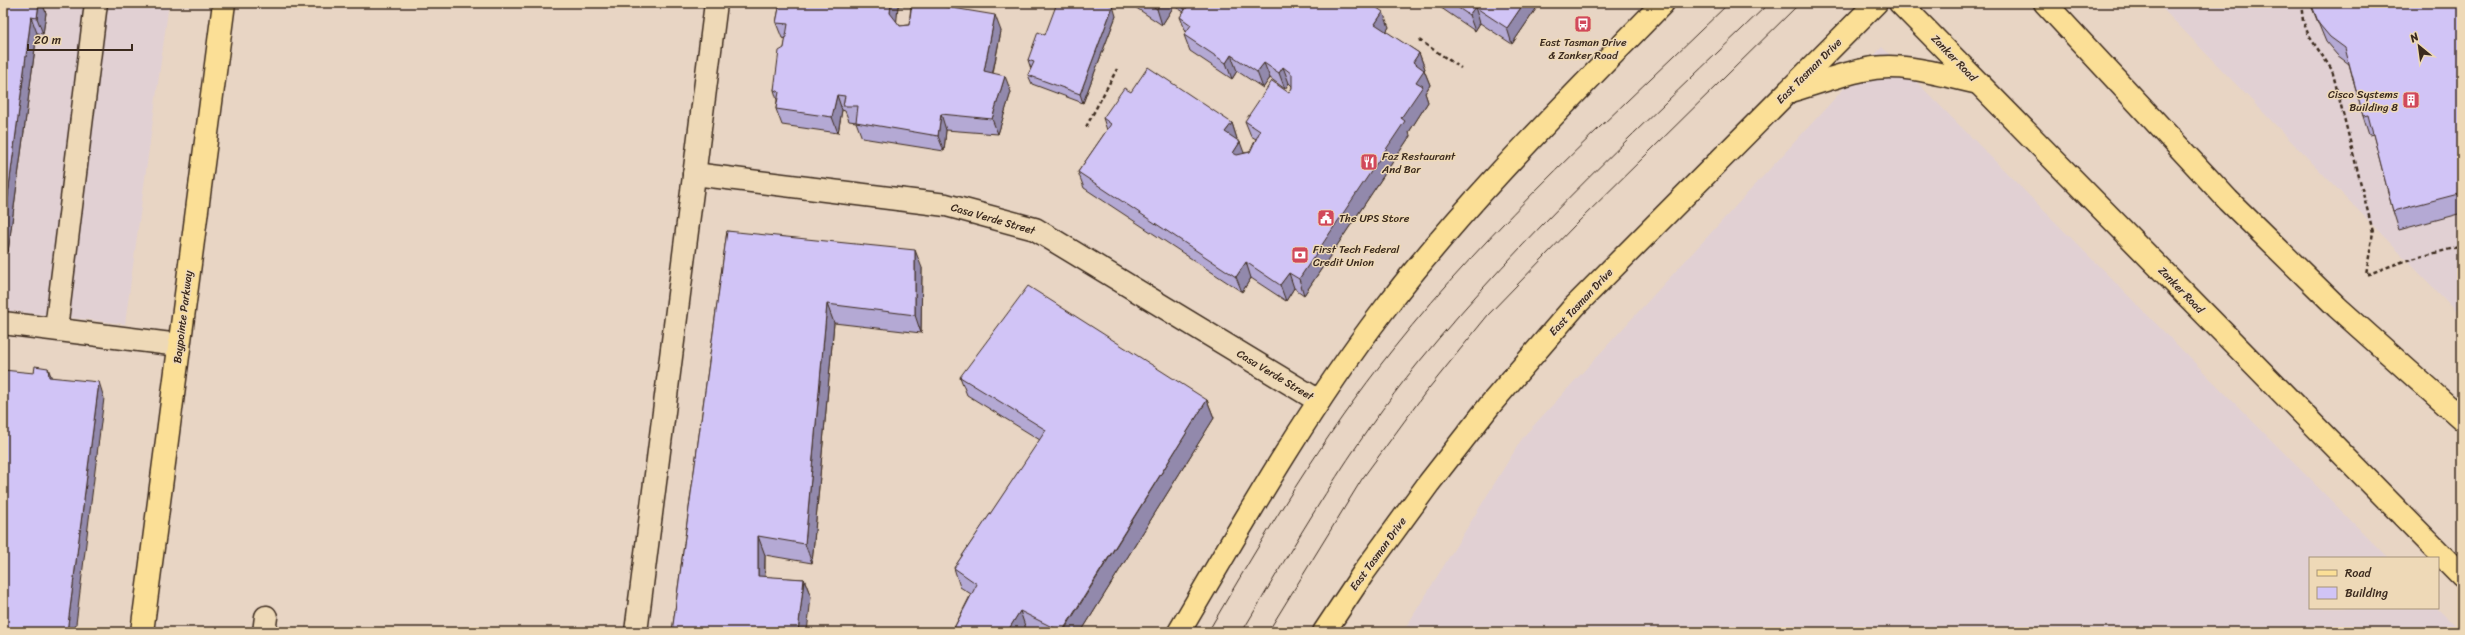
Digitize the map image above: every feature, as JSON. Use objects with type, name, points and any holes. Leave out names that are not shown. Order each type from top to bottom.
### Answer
[{"type":"main road","name":"Baypointe Parkway","points":[[142,632],[224,3]]},
{"type":"main road","points":[[1179,632],[1259,496],[1319,401],[1382,311],[1441,238],[1574,94],[1663,3]]},
{"type":"main road","name":"East Tasman Drive","points":[[1324,632],[1364,572],[1429,483],[1490,405],[1559,324],[1876,3]]},
{"type":"main road","name":"Zanker Road","points":[[1900,3],[2462,576]]},
{"type":"main road","points":[[2055,8],[2228,200],[2336,307],[2462,419]]},
{"type":"main road","points":[[1789,91],[1864,69],[1890,68],[1918,70],[1978,83]]},
{"type":"street","points":[[56,329],[96,3]]},
{"type":"street","points":[[636,632],[716,3]]},
{"type":"street","name":"Casa Verde Street","points":[[694,174],[946,205],[1034,229],[1319,401]]},
{"type":"street","points":[[3,323],[179,345]]},
{"type":"path","points":[[2301,3],[2303,21],[2309,36],[2332,70],[2373,232],[2366,276],[2404,261],[2462,246]]},
{"type":"path","points":[[1419,40],[1461,68]]},
{"type":"path","points":[[1086,127],[1117,69]]},
{"type":"shaded area","points":[[3,3],[169,3],[125,324],[3,310]]},
{"type":"shaded area","points":[[2157,3],[2462,3],[2462,317]]},
{"type":"shaded area","points":[[1882,47],[2387,557],[2309,557],[2309,609],[2438,609],[2461,632],[1403,632],[1523,437]]},
{"type":"building","points":[[3,3],[39,3],[37,18],[31,17],[3,233]]},
{"type":"building","points":[[780,3],[891,3],[890,13],[900,26],[909,25],[912,3],[923,3],[995,15],[984,71],[1005,76],[992,119],[941,114],[938,136],[856,122],[858,106],[843,106],[845,96],[837,95],[832,117],[776,109],[779,92],[774,90],[779,51],[784,48],[788,24],[776,23]]},
{"type":"building","points":[[1057,3],[1104,3],[1113,6],[1080,94],[1028,75],[1034,62],[1028,60],[1038,32],[1045,35]]},
{"type":"building","points":[[1148,3],[1160,3],[1157,9]]},
{"type":"building","points":[[1190,3],[1370,3],[1383,12],[1375,24],[1419,53],[1413,62],[1424,70],[1416,82],[1423,86],[1401,118],[1405,121],[1299,279],[1289,273],[1280,285],[1246,262],[1236,277],[1078,172],[1111,124],[1103,118],[1124,88],[1131,92],[1148,67],[1232,123],[1225,132],[1240,142],[1233,153],[1237,155],[1250,152],[1260,131],[1245,121],[1272,81],[1289,93],[1292,88],[1292,74],[1283,67],[1279,73],[1264,63],[1257,72],[1231,55],[1226,63],[1184,35],[1191,25],[1180,17]]},
{"type":"building","points":[[1451,3],[1524,3],[1507,28],[1475,7],[1469,15]]},
{"type":"building","name":"Cisco Systems Building 8","points":[[2311,3],[2462,3],[2462,193],[2393,211],[2368,115],[2363,116],[2345,48],[2330,37],[2319,24]]},
{"type":"building","points":[[727,231],[915,250],[915,315],[827,304],[805,544],[758,536],[758,576],[804,579],[798,632],[672,632]]},
{"type":"building","points":[[1028,286],[1207,400],[1062,632],[1020,611],[1007,632],[952,632],[977,584],[954,568],[1046,430],[960,377]]},
{"type":"building","points":[[35,366],[48,368],[49,377],[99,382],[67,632],[3,632],[3,370],[34,373]]},
{"type":"tram line","points":[[1208,632],[1251,559],[1318,452],[1367,383],[1431,303],[1555,171],[1729,3]]},
{"type":"tram line","points":[[1242,632],[1304,528],[1370,426],[1419,362],[1460,314],[1545,222],[1633,134],[1769,3]]},
{"type":"tram line","points":[[1268,632],[1362,479],[1425,393],[1488,315],[1574,226],[1800,3]]},
{"type":"place","name":"East Tasman Drive & Zanker Road","points":[[1583,24]]},
{"type":"place","name":"Cisco Systems Building 8","points":[[2411,100]]},
{"type":"place","name":"Faz Restaurant And Bar","points":[[1369,162]]},
{"type":"place","name":"The UPS Store","points":[[1326,218]]},
{"type":"place","name":"First Tech Federal Credit Union","points":[[1300,255]]}]
